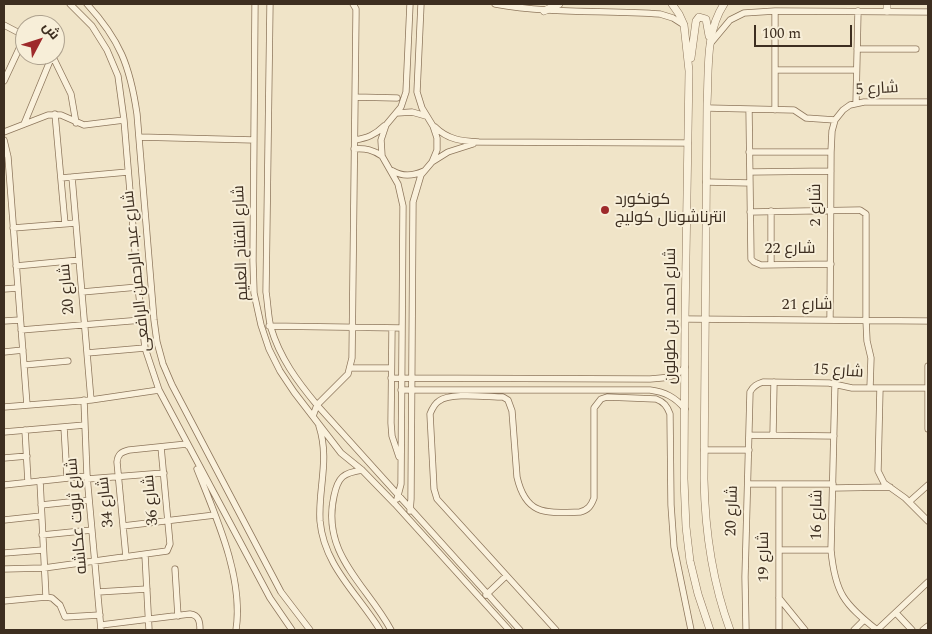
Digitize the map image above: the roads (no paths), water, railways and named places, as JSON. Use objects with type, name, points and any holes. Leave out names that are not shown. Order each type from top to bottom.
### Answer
[{"type":"street","name":"شارع عبد الرحمن الرافعى","points":[[70,4],[92,26],[107,50],[118,76],[124,120],[145,348],[159,390],[270,598],[292,630]]},
{"type":"street","name":"شارع عبد الرحمن الرافعى","points":[[87,4],[103,22],[121,50],[132,81],[139,137],[153,311],[157,342],[163,364],[172,385],[282,592],[310,630]]},
{"type":"street","name":"شارع الفتاح العليم","points":[[255,4],[253,269],[254,293],[260,326],[269,349],[280,371],[294,392],[341,453],[362,470],[395,504],[509,630]]},
{"type":"street","name":"شارع الفتاح العليم","points":[[270,4],[266,292],[271,326],[285,361],[297,381],[410,510],[520,630]]},
{"type":"street","points":[[313,416],[317,405],[343,380],[351,368],[356,14],[353,4]]},
{"type":"street","points":[[355,140],[377,133],[401,107],[406,92],[410,4]]},
{"type":"street","points":[[406,517],[410,510],[413,202],[417,186],[437,150],[437,138],[433,126],[419,100],[417,84],[421,4]]},
{"type":"street","points":[[495,4],[544,11],[660,14],[673,18],[684,25]]},
{"type":"street","points":[[544,11],[558,4]]},
{"type":"street","name":"شارع احمد بن طولون","points":[[672,4],[684,25],[689,71],[685,319],[684,479],[686,527],[696,586],[710,630]]},
{"type":"street","name":"شارع احمد بن طولون","points":[[724,4],[713,26],[710,44],[707,108],[704,450],[705,515],[709,550],[715,582],[730,630]]},
{"type":"street","points":[[710,44],[724,26],[737,16],[752,12],[858,11],[887,8],[928,12]]},
{"type":"street","points":[[775,110],[776,11]]},
{"type":"street","points":[[856,103],[858,11]]},
{"type":"street","points":[[689,71],[696,21],[699,17],[707,21],[710,44]]},
{"type":"street","points":[[4,24],[15,30]]},
{"type":"street","points":[[857,49],[916,49]]},
{"type":"street","points":[[4,81],[15,57]]},
{"type":"street","points":[[24,124],[48,65]]},
{"type":"street","points":[[56,65],[71,94],[76,123]]},
{"type":"street","points":[[775,70],[856,70]]},
{"type":"street","points":[[355,97],[397,98]]},
{"type":"street","name":"شارع 5","points":[[834,120],[843,110],[856,103],[928,102]]},
{"type":"street","points":[[707,108],[794,110],[806,118],[834,120]]},
{"type":"street","name":"شارع 22","points":[[749,109],[751,259],[757,264],[771,265],[831,264]]},
{"type":"street","points":[[397,113],[412,112],[426,116]]},
{"type":"street","points":[[4,132],[55,114],[84,125],[124,120]]},
{"type":"street","points":[[55,114],[65,224]]},
{"type":"street","name":"شارع 2","points":[[830,320],[831,152],[834,120]]},
{"type":"street","points":[[382,156],[381,140],[386,125]]},
{"type":"street","points":[[433,126],[448,137],[456,140],[479,142],[688,143]]},
{"type":"street","points":[[139,137],[254,140]]},
{"type":"street","points":[[4,140],[8,157],[27,405]]},
{"type":"street","points":[[432,162],[457,148],[479,142]]},
{"type":"street","points":[[354,149],[364,148],[382,156],[391,170],[400,191],[403,206],[401,461],[400,484],[395,504]]},
{"type":"street","points":[[750,152],[831,152]]},
{"type":"street","points":[[391,170],[398,174],[407,175],[424,171]]},
{"type":"street","points":[[750,172],[831,171]]},
{"type":"street","points":[[61,178],[128,172]]},
{"type":"street","name":"شارع 20","points":[[72,177],[87,353],[88,400]]},
{"type":"street","points":[[706,182],[750,183]]},
{"type":"street","points":[[750,212],[860,210],[867,216],[866,320],[870,355],[870,388]]},
{"type":"street","points":[[771,212],[771,265]]},
{"type":"street","points":[[13,228],[76,224]]},
{"type":"street","points":[[16,266],[79,260]]},
{"type":"street","points":[[82,292],[138,287]]},
{"type":"street","points":[[4,289],[18,288]]},
{"type":"street","points":[[141,312],[153,311]]},
{"type":"street","name":"شارع 21","points":[[685,319],[928,321]]},
{"type":"street","points":[[4,321],[20,320]]},
{"type":"street","points":[[21,330],[142,320]]},
{"type":"street","points":[[260,326],[402,328]]},
{"type":"street","points":[[392,328],[392,436],[401,461]]},
{"type":"street","points":[[87,353],[145,348]]},
{"type":"street","points":[[4,352],[22,350]]},
{"type":"street","points":[[24,365],[68,361]]},
{"type":"street","points":[[928,366],[928,429]]},
{"type":"street","points":[[391,378],[650,379],[672,377],[680,373],[685,367]]},
{"type":"street","points":[[351,368],[391,368]]},
{"type":"street","points":[[773,435],[774,382]]},
{"type":"street","name":"شارع 15","points":[[750,392],[754,386],[760,383],[774,382],[835,384],[847,387],[870,388],[928,388]]},
{"type":"street","name":"شارع 16","points":[[835,384],[832,550],[834,575],[840,592],[850,608],[877,630]]},
{"type":"street","points":[[880,388],[878,471],[884,483],[909,502],[928,521]]},
{"type":"street","points":[[4,407],[88,400],[159,390]]},
{"type":"street","points":[[401,390],[650,390],[670,396],[685,409]]},
{"type":"street","name":"شارع 20","points":[[746,630],[745,577],[750,392]]},
{"type":"street","points":[[556,630],[443,506],[435,494],[430,414],[433,406],[440,399],[449,396],[503,398],[508,400],[512,411],[517,476],[523,495],[530,503],[546,513],[580,512],[589,507],[594,498],[594,408],[596,403],[607,397],[656,399],[663,402],[668,407],[670,414],[671,505],[674,546],[691,630]]},
{"type":"street","name":"شارع ثروت عكاشه","points":[[88,400],[85,425],[87,477],[101,628]]},
{"type":"street","points":[[318,422],[323,439],[324,456],[320,521],[328,554],[336,569],[380,630]]},
{"type":"street","points":[[4,432],[85,425]]},
{"type":"street","points":[[64,427],[67,478]]},
{"type":"street","points":[[25,430],[28,482]]},
{"type":"street","points":[[749,435],[834,436]]},
{"type":"street","name":"شارع عبد الرحمن الرافعى","points":[[187,444],[215,515],[228,555],[236,589],[236,630]]},
{"type":"street","name":"شارع 34","points":[[126,557],[118,477],[118,456],[123,452],[187,444]]},
{"type":"street","name":"شارع 36","points":[[145,555],[169,550],[170,544],[161,447]]},
{"type":"street","points":[[704,450],[748,450]]},
{"type":"street","points":[[4,458],[27,456]]},
{"type":"street","points":[[362,470],[350,472],[340,478],[336,485],[331,510],[332,524],[336,545],[345,564],[381,613],[391,630]]},
{"type":"street","points":[[4,485],[67,478],[118,477],[164,473]]},
{"type":"street","points":[[40,481],[46,597]]},
{"type":"street","points":[[748,484],[890,487]]},
{"type":"street","name":"شارع 19","points":[[779,484],[779,630]]},
{"type":"street","points":[[909,502],[928,485]]},
{"type":"street","points":[[41,505],[89,500]]},
{"type":"street","points":[[123,526],[215,515]]},
{"type":"street","points":[[4,520],[42,516]]},
{"type":"street","points":[[42,535],[92,530]]},
{"type":"street","points":[[4,553],[43,550]]},
{"type":"street","points":[[779,550],[832,550]]},
{"type":"street","points":[[4,569],[44,568],[145,555],[149,630]]},
{"type":"street","points":[[175,569],[178,616]]},
{"type":"street","points":[[481,599],[506,576]]},
{"type":"street","points":[[877,630],[928,582]]},
{"type":"street","points":[[98,592],[147,588]]},
{"type":"street","points":[[4,601],[46,597],[56,601],[66,617],[100,615]]},
{"type":"street","points":[[779,598],[805,630]]},
{"type":"street","points":[[896,612],[912,630]]},
{"type":"street","points":[[101,628],[148,619],[194,615],[198,618],[200,630]]},
{"type":"street","points":[[854,630],[864,620]]},
{"type":"street","points":[[923,630],[928,626]]},
{"type":"place","name":"كونكورد انترناشونال كوليج","points":[[605,210]]}]
